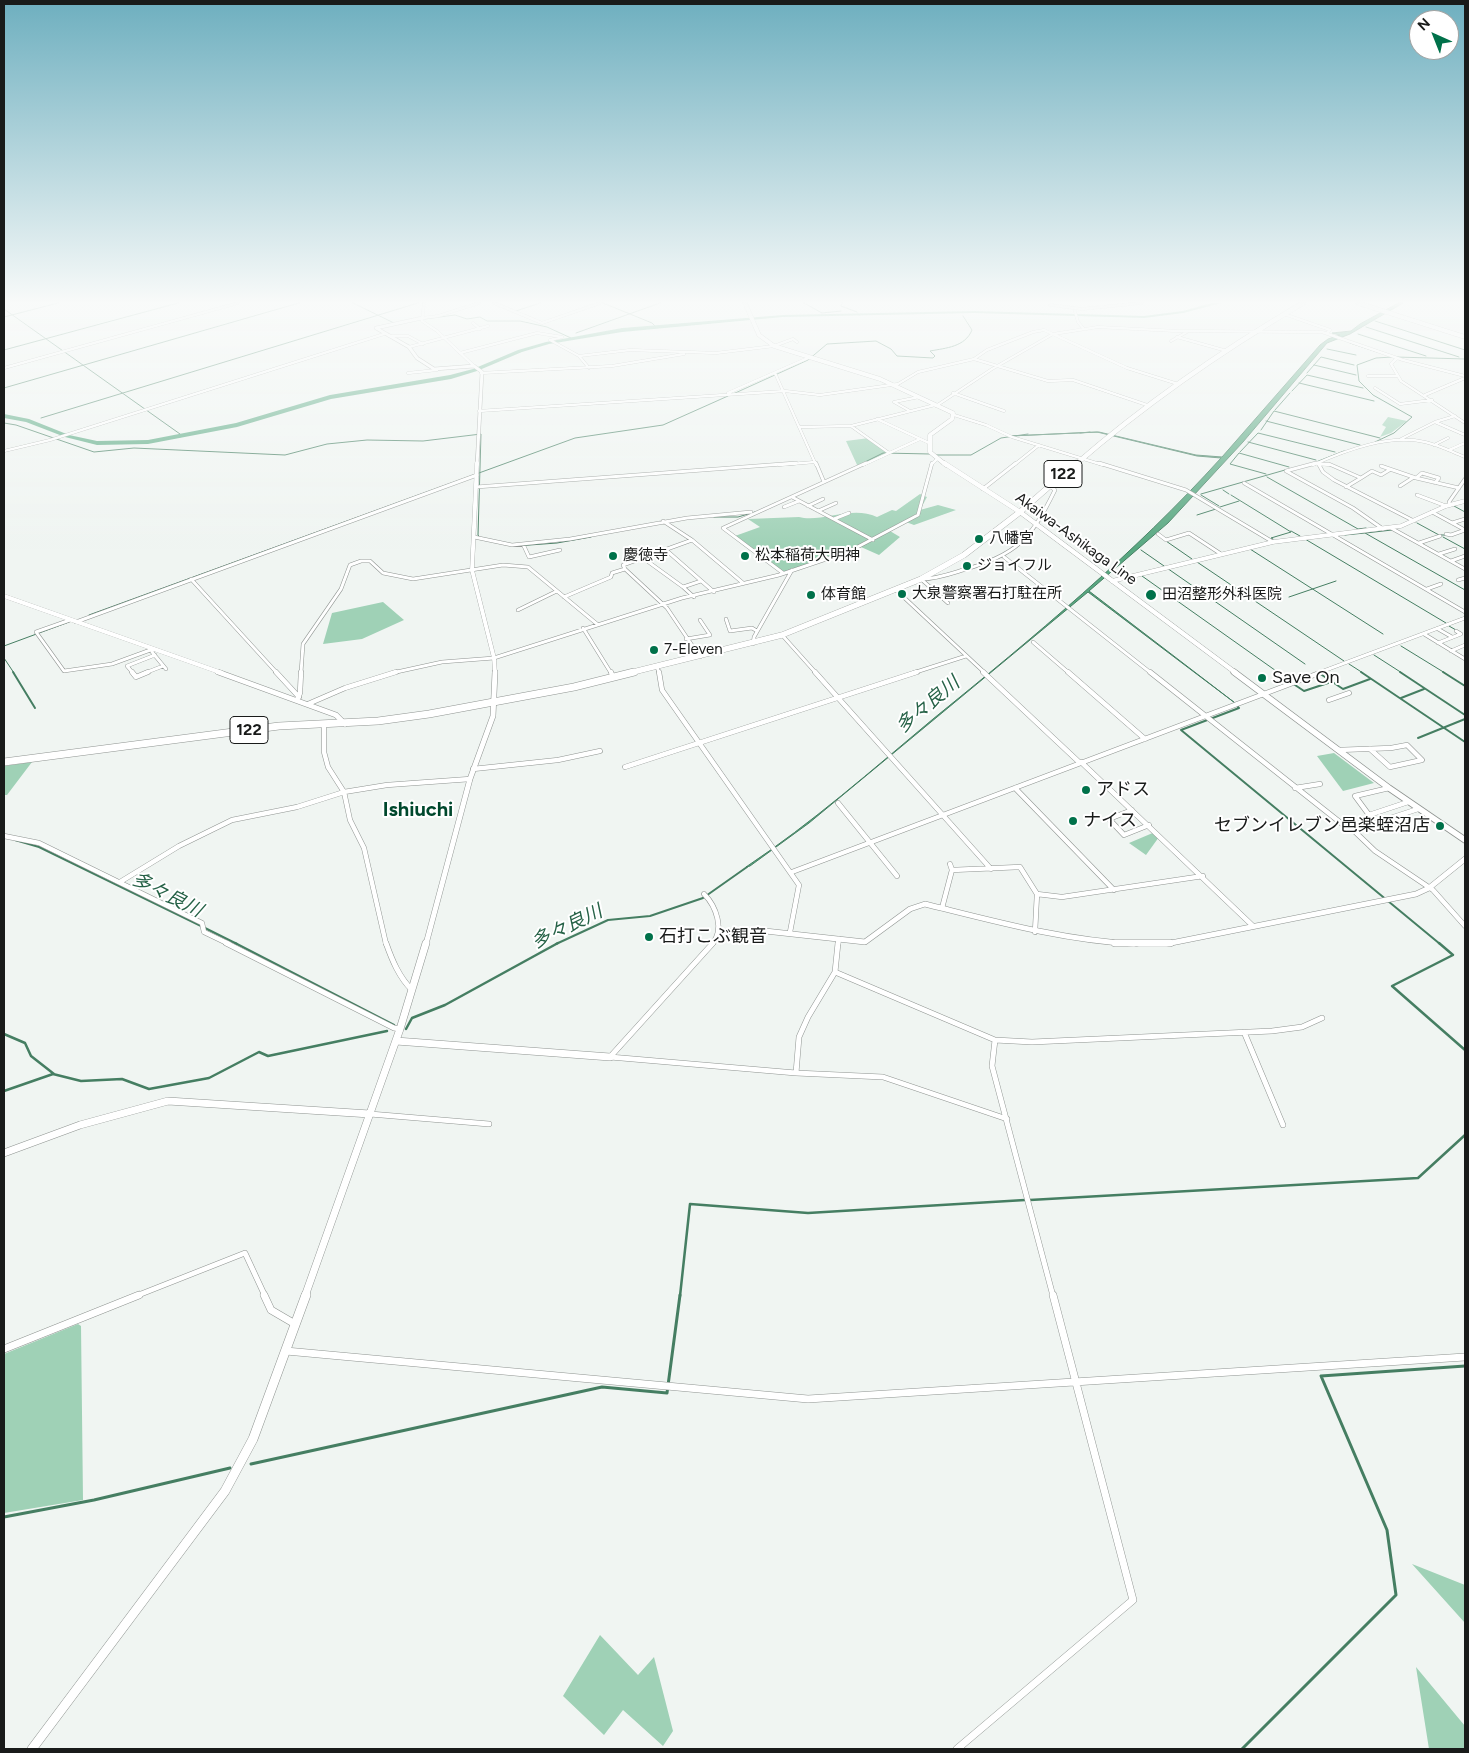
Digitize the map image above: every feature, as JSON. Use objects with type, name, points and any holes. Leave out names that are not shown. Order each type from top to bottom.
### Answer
[{"type":"highway","name":"122","points":[[4,762],[279,726],[345,724],[396,719],[494,703],[700,657],[782,635],[921,579],[978,546],[1108,435],[1147,404],[1177,385]]},
{"type":"main road","points":[[893,385],[954,415],[932,433],[929,444],[930,452],[936,459]]},
{"type":"main road","name":"Akaiwa-Ashikaga Line","points":[[936,459],[1020,512],[1389,788],[1465,840]]},
{"type":"street","points":[[4,451],[50,440],[223,385]]},
{"type":"street","points":[[32,1749],[225,1491],[253,1439],[400,1029],[434,922],[470,779],[490,728],[494,703],[494,658],[487,636],[482,603],[473,582],[472,570],[480,385]]},
{"type":"street","points":[[724,395],[748,385]]},
{"type":"street","points":[[781,385],[824,482]]},
{"type":"street","points":[[479,411],[734,394],[784,392],[820,395],[893,385]]},
{"type":"street","points":[[800,427],[851,426],[936,405],[967,385]]},
{"type":"street","points":[[1088,385],[1147,404]]},
{"type":"street","points":[[1407,385],[1464,421]]},
{"type":"street","points":[[1425,395],[1448,385]]},
{"type":"street","points":[[1375,388],[1400,404],[1432,400]]},
{"type":"street","points":[[953,393],[1004,411]]},
{"type":"street","points":[[910,411],[894,402],[919,397]]},
{"type":"street","points":[[954,415],[1039,445],[1186,490],[1273,542]]},
{"type":"street","points":[[1318,464],[1340,453],[1401,439],[1435,422],[1455,416]]},
{"type":"street","points":[[877,419],[929,444]]},
{"type":"street","points":[[1435,422],[1465,435]]},
{"type":"street","points":[[851,426],[889,452]]},
{"type":"street","points":[[1434,445],[1448,438]]},
{"type":"street","points":[[783,573],[723,528],[920,439]]},
{"type":"street","points":[[1401,439],[1434,445],[1465,457]]},
{"type":"street","points":[[1449,450],[1465,443]]},
{"type":"street","points":[[983,490],[1039,445]]},
{"type":"street","points":[[308,704],[345,688],[409,668],[442,662],[494,658],[583,628],[663,604],[783,573],[850,551],[873,540],[920,512],[932,462],[936,459]]},
{"type":"street","points":[[476,487],[815,462]]},
{"type":"street","points":[[1318,464],[1323,472],[1346,487],[1414,521]]},
{"type":"street","points":[[1361,478],[1329,464],[1318,464],[1286,471],[1353,508],[1383,529]]},
{"type":"street","points":[[1381,466],[1435,483],[1458,488]]},
{"type":"street","points":[[1346,487],[1372,471],[1382,474],[1391,469]]},
{"type":"street","points":[[1400,486],[1422,473],[1439,478],[1435,483]]},
{"type":"street","points":[[76,622],[476,475]]},
{"type":"street","points":[[1448,505],[1448,502],[1465,479]]},
{"type":"street","points":[[1244,483],[1465,612]]},
{"type":"street","points":[[921,579],[977,566],[1004,556],[1021,546],[1038,525],[1055,490],[1050,486]]},
{"type":"street","points":[[1418,495],[1448,505]]},
{"type":"street","points":[[792,497],[873,540]]},
{"type":"street","points":[[808,506],[823,499]]},
{"type":"street","points":[[784,507],[799,501]]},
{"type":"street","points":[[1109,579],[1273,542],[1391,528],[1414,521],[1448,505],[1465,501]]},
{"type":"street","points":[[818,511],[836,503]]},
{"type":"street","points":[[474,537],[512,545],[570,539],[663,521],[750,512]]},
{"type":"street","points":[[1432,512],[1465,529]]},
{"type":"street","points":[[834,519],[849,513]]},
{"type":"street","points":[[1452,523],[1465,519]]},
{"type":"street","points":[[663,521],[692,540],[743,584]]},
{"type":"street","points":[[1391,528],[1464,567]]},
{"type":"street","points":[[1446,534],[1451,535],[1465,529]]},
{"type":"street","points":[[1158,534],[1166,540],[1189,533],[1221,554]]},
{"type":"street","points":[[1419,543],[1440,536]]},
{"type":"street","points":[[692,540],[623,565],[663,604],[700,657]]},
{"type":"street","points":[[523,544],[529,557],[560,550]]},
{"type":"street","points":[[1438,554],[1455,549]]},
{"type":"street","points":[[666,550],[714,592]]},
{"type":"street","points":[[1004,556],[1346,827],[1369,825],[1418,809]]},
{"type":"street","points":[[1450,561],[1465,556]]},
{"type":"street","points":[[644,558],[694,597]]},
{"type":"street","points":[[298,699],[303,644],[341,589],[350,565],[361,561],[370,561],[383,574],[413,579],[503,565],[528,567],[597,624]]},
{"type":"street","points":[[564,597],[612,577],[612,573],[625,569]]},
{"type":"street","points":[[753,644],[757,631],[792,570]]},
{"type":"street","points":[[1458,580],[1465,578]]},
{"type":"street","points":[[191,579],[298,699]]},
{"type":"street","points":[[921,579],[948,603]]},
{"type":"street","points":[[682,587],[701,581]]},
{"type":"street","points":[[1427,589],[1441,584]]},
{"type":"street","points":[[896,590],[1149,825],[1253,926]]},
{"type":"street","points":[[518,610],[557,591]]},
{"type":"street","points":[[4,596],[298,699],[336,716],[345,724]]},
{"type":"street","points":[[792,872],[1465,618]]},
{"type":"street","points":[[726,619],[730,631],[752,628],[757,631]]},
{"type":"street","points":[[70,620],[36,632],[64,671],[112,664],[152,649]]},
{"type":"street","points":[[686,639],[710,636],[700,620]]},
{"type":"street","points":[[583,628],[606,662],[613,677]]},
{"type":"street","points":[[1438,629],[1452,638]]},
{"type":"street","points":[[1438,643],[1461,634],[1456,631]]},
{"type":"street","points":[[1424,634],[1465,659]]},
{"type":"street","points":[[782,635],[991,869]]},
{"type":"street","points":[[1033,642],[1145,738]]},
{"type":"street","points":[[1451,650],[1465,645]]},
{"type":"street","points":[[152,649],[165,667],[136,677],[127,666],[155,655]]},
{"type":"street","points":[[625,767],[966,656]]},
{"type":"street","points":[[657,667],[661,676],[660,686],[662,690],[792,872],[800,888],[790,932]]},
{"type":"street","points":[[1329,700],[1349,693]]},
{"type":"street","points":[[324,724],[324,752],[328,766],[344,792],[350,820],[364,848],[383,935],[392,960],[405,983],[412,990]]},
{"type":"street","points":[[1338,750],[1407,745],[1422,760],[1390,767],[1370,749]]},
{"type":"street","points":[[473,769],[558,760],[600,751]]},
{"type":"street","points":[[120,882],[179,846],[232,820],[297,807],[344,792],[387,785],[470,779]]},
{"type":"street","points":[[1296,788],[1320,784]]},
{"type":"street","points":[[1015,788],[1114,890]]},
{"type":"street","points":[[1389,788],[1354,796],[1369,814],[1408,802]]},
{"type":"street","points":[[838,803],[897,876]]},
{"type":"street","points":[[1132,810],[1108,819],[1124,835],[1149,825]]},
{"type":"street","points":[[1350,827],[1375,850],[1429,888],[1465,926]]},
{"type":"street","points":[[4,836],[39,844],[120,882],[202,923],[204,932],[394,1028],[400,1029]]},
{"type":"street","points":[[720,932],[751,929],[790,932],[860,942],[870,940],[918,904],[942,908],[1072,940],[1146,945],[1166,944],[1416,894],[1429,888],[1465,858]]},
{"type":"street","points":[[942,908],[952,870],[950,864]]},
{"type":"street","points":[[952,870],[1020,867],[1037,894],[1036,932]]},
{"type":"street","points":[[1037,894],[1062,897],[1203,876]]},
{"type":"street","points":[[610,1057],[717,939],[720,932],[708,898],[704,894]]},
{"type":"street","points":[[796,1074],[799,1037],[808,1017],[835,972],[840,939]]},
{"type":"street","points":[[835,972],[958,1026],[995,1040],[1041,1042],[1244,1032],[1302,1027],[1322,1018]]},
{"type":"street","points":[[1244,1032],[1284,1125]]},
{"type":"street","points":[[957,1749],[1133,1600],[992,1066],[995,1040]]},
{"type":"street","points":[[396,1041],[610,1057],[796,1074],[882,1077],[1007,1118]]},
{"type":"street","points":[[4,1153],[80,1125],[168,1101],[489,1124]]},
{"type":"street","points":[[4,1350],[245,1254],[271,1310],[290,1323],[295,1324]]},
{"type":"street","points":[[286,1351],[808,1400],[1465,1358]]},
{"type":"shaded area","points":[[1285,385],[1292,385],[1243,442],[1168,523],[1089,591],[1239,706],[1088,592],[809,823],[746,867],[841,796],[1082,594],[1154,528],[1221,458],[1197,456],[1097,432],[1196,455],[1222,457]]},
{"type":"shaded area","points":[[1388,417],[1407,421],[1391,433],[1380,437],[1386,427],[1382,425]]},
{"type":"shaded area","points":[[869,438],[889,453],[858,467],[846,441]]},
{"type":"shaded area","points":[[920,494],[927,497],[920,510],[938,505],[956,510],[914,525],[906,522],[890,531],[900,537],[879,555],[861,547],[784,573],[735,536],[760,527],[748,519],[817,518],[847,513],[867,514],[877,517],[892,510],[896,511]]},
{"type":"shaded area","points":[[383,602],[404,620],[362,639],[323,644],[332,613]]},
{"type":"shaded area","points":[[1334,753],[1374,783],[1343,791],[1317,756]]},
{"type":"shaded area","points":[[32,762],[7,795],[4,795],[4,766]]},
{"type":"shaded area","points":[[1155,832],[1159,837],[1146,855],[1129,843]]},
{"type":"shaded area","points":[[78,1324],[81,1326],[83,1500],[4,1513],[4,1354]]},
{"type":"shaded area","points":[[1412,1564],[1465,1585],[1465,1623]]},
{"type":"shaded area","points":[[600,1635],[638,1675],[654,1657],[673,1731],[663,1746],[623,1710],[604,1735],[563,1696]]},
{"type":"shaded area","points":[[1416,1667],[1465,1726],[1465,1749],[1429,1749]]},
{"type":"waterway","points":[[4,388],[15,385]]},
{"type":"waterway","points":[[111,385],[122,393]]},
{"type":"waterway","points":[[122,393],[150,385]]},
{"type":"waterway","points":[[4,416],[27,420],[67,436],[97,443],[148,442],[237,425],[330,397],[404,385]]},
{"type":"waterway","points":[[733,394],[753,385]]},
{"type":"waterway","points":[[1292,391],[1298,385]]},
{"type":"waterway","points":[[1307,385],[1374,401]]},
{"type":"waterway","points":[[1349,385],[1363,388]]},
{"type":"waterway","points":[[1363,385],[1373,395],[1412,417],[1394,433],[1375,442]]},
{"type":"waterway","points":[[41,418],[122,393]]},
{"type":"waterway","points":[[122,393],[180,434]]},
{"type":"waterway","points":[[1275,410],[1290,393]]},
{"type":"waterway","points":[[480,473],[575,438],[663,425],[728,396]]},
{"type":"waterway","points":[[1267,421],[1274,411],[1380,438]]},
{"type":"waterway","points":[[1261,430],[1267,421]]},
{"type":"waterway","points":[[1267,421],[1360,445]]},
{"type":"waterway","points":[[4,423],[16,425],[94,452],[134,448],[285,455],[327,444],[367,440],[423,441],[481,434],[480,473]]},
{"type":"waterway","points":[[1080,433],[1090,432]]},
{"type":"waterway","points":[[1249,442],[1258,433],[1335,452]]},
{"type":"waterway","points":[[935,455],[971,455],[1001,438],[1028,434]]},
{"type":"waterway","points":[[1240,452],[1249,442]]},
{"type":"waterway","points":[[1249,442],[1316,460]]},
{"type":"waterway","points":[[1316,462],[1344,451]]},
{"type":"waterway","points":[[865,462],[883,453],[930,454]]},
{"type":"waterway","points":[[1266,474],[1230,464],[1239,453],[1289,467]]},
{"type":"waterway","points":[[1201,494],[1285,470]]},
{"type":"waterway","points":[[89,615],[480,473]]},
{"type":"waterway","points":[[480,473],[478,535],[480,538]]},
{"type":"waterway","points":[[1267,477],[1358,529],[1366,528]]},
{"type":"waterway","points":[[1223,490],[1229,494]]},
{"type":"waterway","points":[[1201,495],[1219,506]]},
{"type":"waterway","points":[[1231,495],[1291,532],[1271,538],[1273,539]]},
{"type":"waterway","points":[[1220,507],[1239,501]]},
{"type":"waterway","points":[[1454,506],[1465,512]]},
{"type":"waterway","points":[[1197,515],[1216,509]]},
{"type":"waterway","points":[[714,517],[738,517],[755,512]]},
{"type":"waterway","points":[[1417,523],[1439,535],[1446,535]]},
{"type":"waterway","points":[[1366,533],[1392,530]]},
{"type":"waterway","points":[[1291,531],[1300,536]]},
{"type":"waterway","points":[[1345,535],[1365,533],[1465,590]]},
{"type":"waterway","points":[[516,546],[557,543],[591,537]]},
{"type":"waterway","points":[[1443,537],[1465,549]]},
{"type":"waterway","points":[[1305,539],[1446,623]]},
{"type":"waterway","points":[[1166,541],[1192,559]]},
{"type":"waterway","points":[[1250,549],[1313,589]]},
{"type":"waterway","points":[[1141,550],[1305,664]]},
{"type":"waterway","points":[[1197,562],[1344,661]]},
{"type":"waterway","points":[[1142,576],[1279,673]]},
{"type":"waterway","points":[[1313,589],[1336,581]]},
{"type":"waterway","points":[[1289,597],[1313,589]]},
{"type":"waterway","points":[[1313,589],[1383,634]]},
{"type":"waterway","points":[[4,646],[69,622]]},
{"type":"waterway","points":[[1449,626],[1456,630]]},
{"type":"waterway","points":[[1401,646],[1445,673]]},
{"type":"waterway","points":[[1374,655],[1402,673]]},
{"type":"waterway","points":[[4,658],[14,673]]},
{"type":"waterway","points":[[1349,664],[1363,673]]},
{"type":"waterway","points":[[13,672],[35,708]]},
{"type":"waterway","points":[[1277,672],[1290,681]]},
{"type":"waterway","points":[[1361,672],[1444,728]]},
{"type":"waterway","points":[[1400,672],[1465,715]]},
{"type":"waterway","points":[[1443,672],[1465,686]]},
{"type":"waterway","points":[[1322,675],[1343,689],[1370,679]]},
{"type":"waterway","points":[[1295,685],[1304,691],[1331,682]]},
{"type":"waterway","points":[[1401,698],[1424,689]]},
{"type":"waterway","points":[[1236,705],[1239,708],[1181,730],[1440,944]]},
{"type":"waterway","points":[[1444,728],[1465,719]]},
{"type":"waterway","points":[[1418,738],[1444,728]]},
{"type":"waterway","points":[[1444,728],[1465,742]]},
{"type":"waterway","name":"多々良川","points":[[15,840],[39,847],[201,926]]},
{"type":"waterway","name":"多々良川","points":[[557,943],[608,920],[650,916],[703,898],[747,867]]},
{"type":"waterway","name":"多々良川","points":[[205,928],[235,943]]},
{"type":"waterway","name":"多々良川","points":[[235,943],[394,1025]]},
{"type":"waterway","name":"多々良川","points":[[406,1029],[412,1018],[445,1005],[557,943]]},
{"type":"waterway","points":[[1439,943],[1453,955],[1392,986],[1465,1050]]},
{"type":"waterway","points":[[4,1091],[53,1074],[81,1081],[122,1079],[149,1089],[209,1078],[259,1052],[268,1056],[387,1031]]},
{"type":"waterway","points":[[4,1034],[25,1043],[31,1056],[54,1074]]},
{"type":"waterway","points":[[1030,1200],[1418,1178],[1465,1135]]},
{"type":"waterway","points":[[680,1296],[690,1204],[808,1213],[1025,1200]]},
{"type":"waterway","points":[[251,1464],[602,1387],[667,1393],[680,1295]]},
{"type":"waterway","points":[[1242,1749],[1396,1595],[1387,1530],[1321,1376],[1465,1366]]},
{"type":"waterway","points":[[4,1517],[94,1500],[230,1468]]},
{"type":"place","name":"八幡宮","points":[[979,539]]},
{"type":"place","name":"慶徳寺","points":[[613,556]]},
{"type":"place","name":"松本稲荷大明神","points":[[745,556]]},
{"type":"place","name":"ジョイフル","points":[[967,566]]},
{"type":"place","name":"大泉警察署石打駐在所","points":[[902,594]]},
{"type":"place","name":"体育館","points":[[811,595]]},
{"type":"place","name":"田沼整形外科医院","points":[[1151,595]]},
{"type":"place","name":"7-Eleven","points":[[654,650]]},
{"type":"place","name":"Save On","points":[[1262,678]]},
{"type":"place","name":"アドス","points":[[1086,790]]},
{"type":"place","name":"ナイス","points":[[1073,821]]},
{"type":"place","name":"セブンイレブン邑楽蛭沼店","points":[[1440,826]]},
{"type":"place","name":"石打こぶ観音","points":[[649,937]]},
{"type":"district","name":"Ishiuchi","points":[[418,810]]}]
